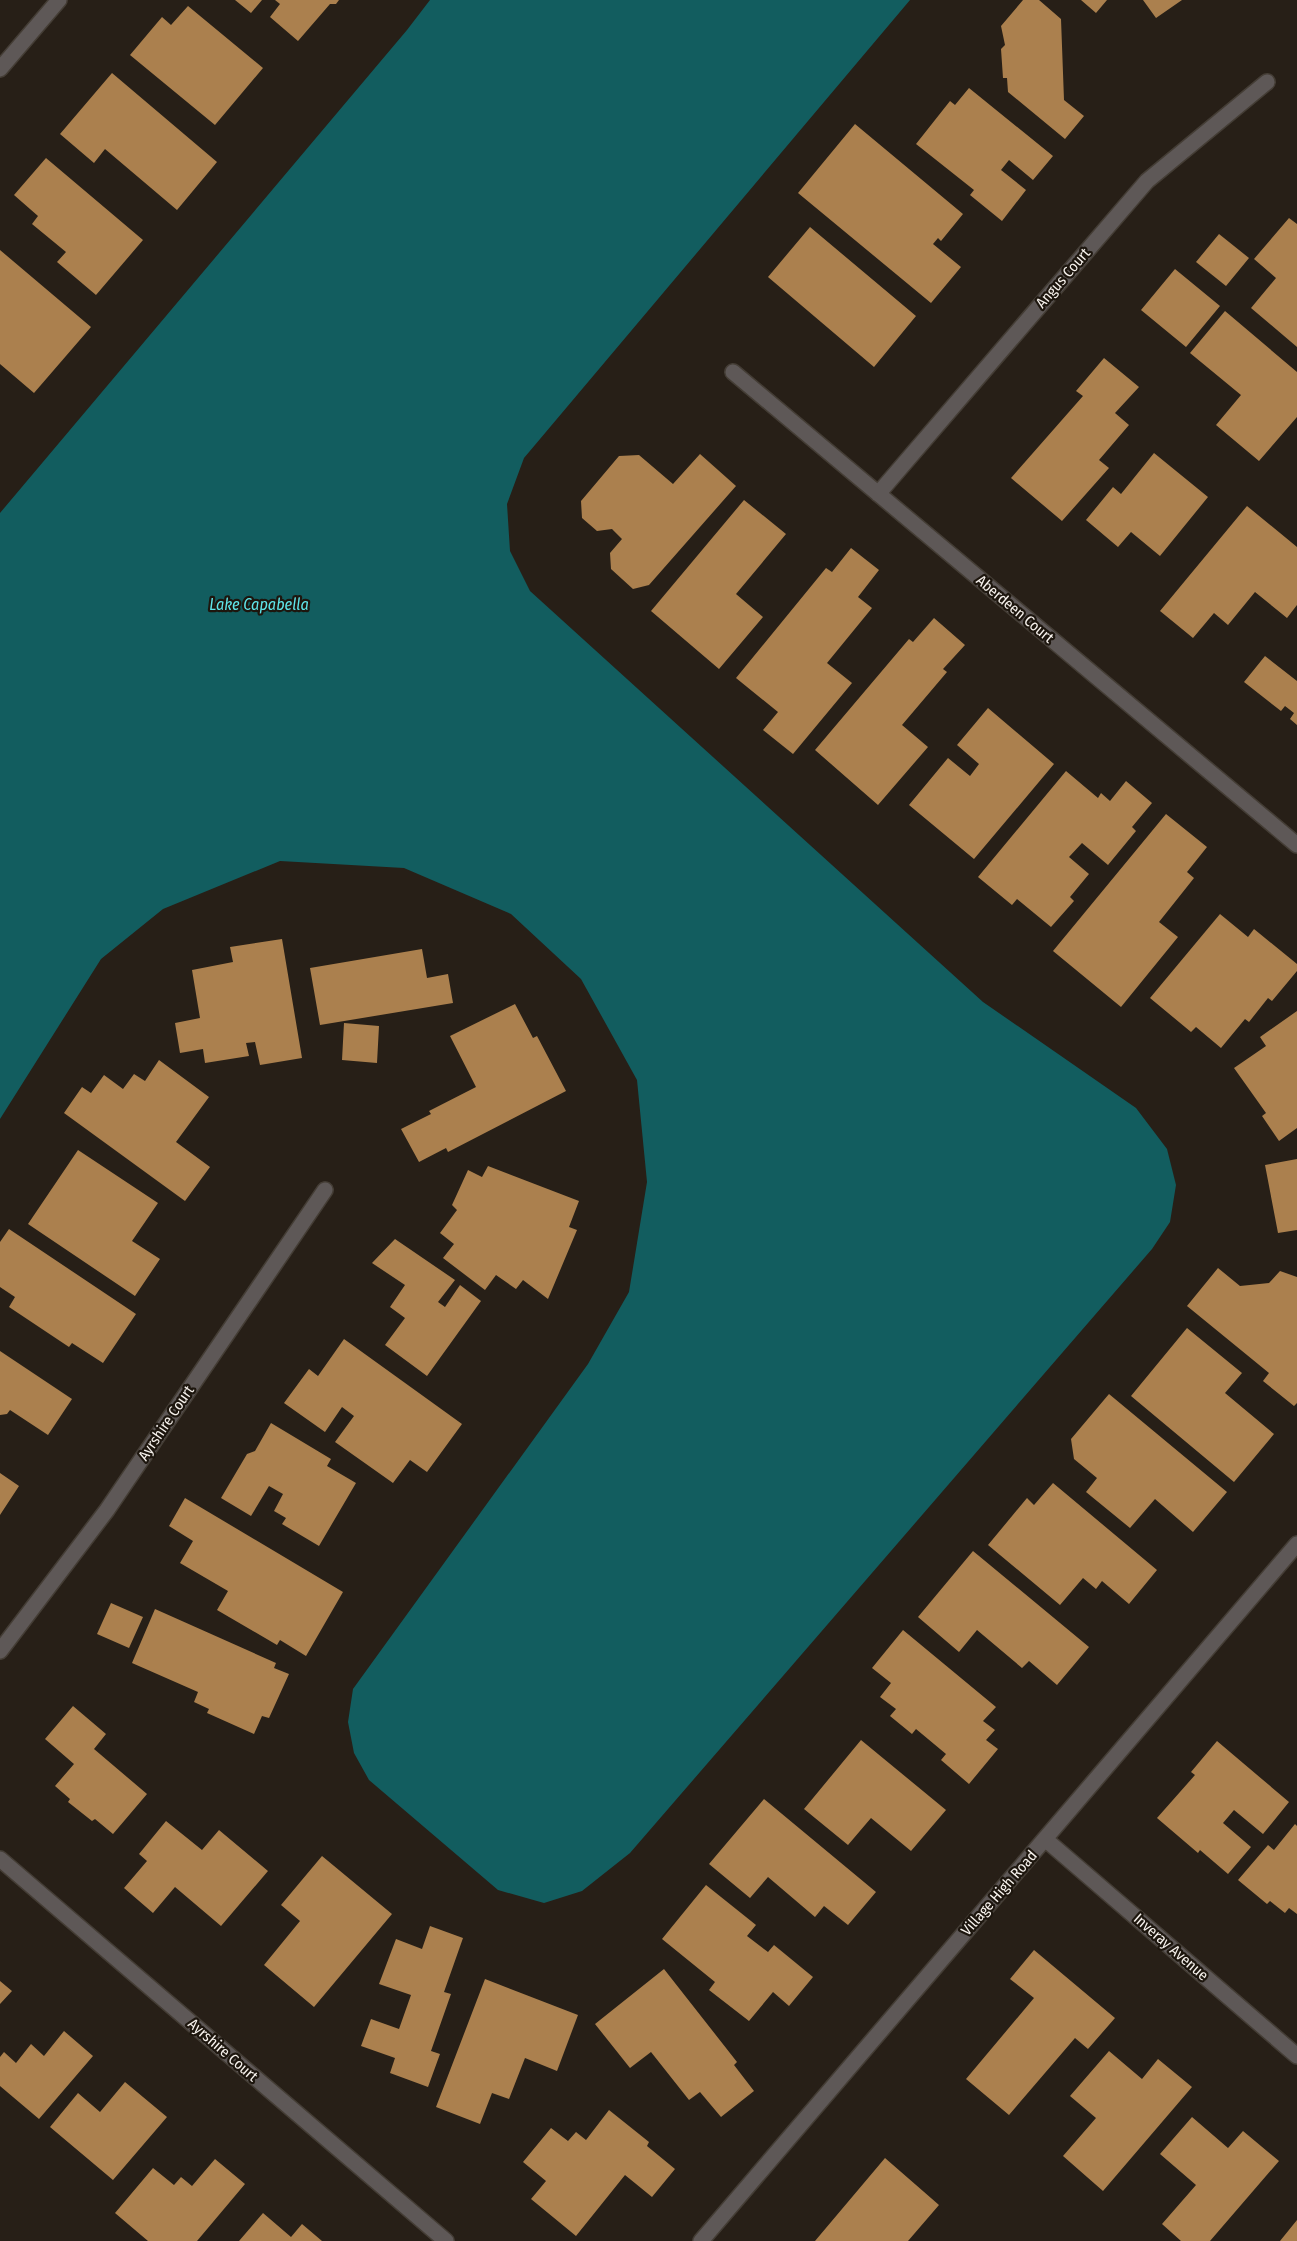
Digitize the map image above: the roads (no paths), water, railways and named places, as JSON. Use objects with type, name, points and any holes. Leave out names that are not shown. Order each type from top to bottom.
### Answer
[{"type":"street","points":[[0,69],[59,0]]},
{"type":"street","name":"Angus Court","points":[[878,494],[1147,181],[1267,82]]},
{"type":"street","name":"Aberdeen Court","points":[[733,372],[1297,845]]},
{"type":"street","name":"Ayrshire Court","points":[[0,1651],[106,1510],[325,1190]]},
{"type":"street","name":"Village High Road","points":[[701,2241],[1297,1544]]},
{"type":"street","name":"Inveray Avenue","points":[[1045,1839],[1297,2056]]},
{"type":"street","name":"Ayrshire Court","points":[[0,1859],[446,2241]]},
{"type":"water","name":"Lake Capabella","points":[[430,0],[910,0],[524,458],[507,504],[510,551],[530,591],[983,1002],[1136,1108],[1167,1149],[1176,1185],[1170,1222],[1152,1249],[630,1853],[582,1891],[544,1903],[498,1890],[369,1780],[354,1753],[348,1722],[353,1689],[588,1364],[629,1292],[647,1182],[637,1080],[581,979],[511,914],[404,868],[280,861],[163,909],[101,959],[0,1119],[0,513],[407,30]]}]
